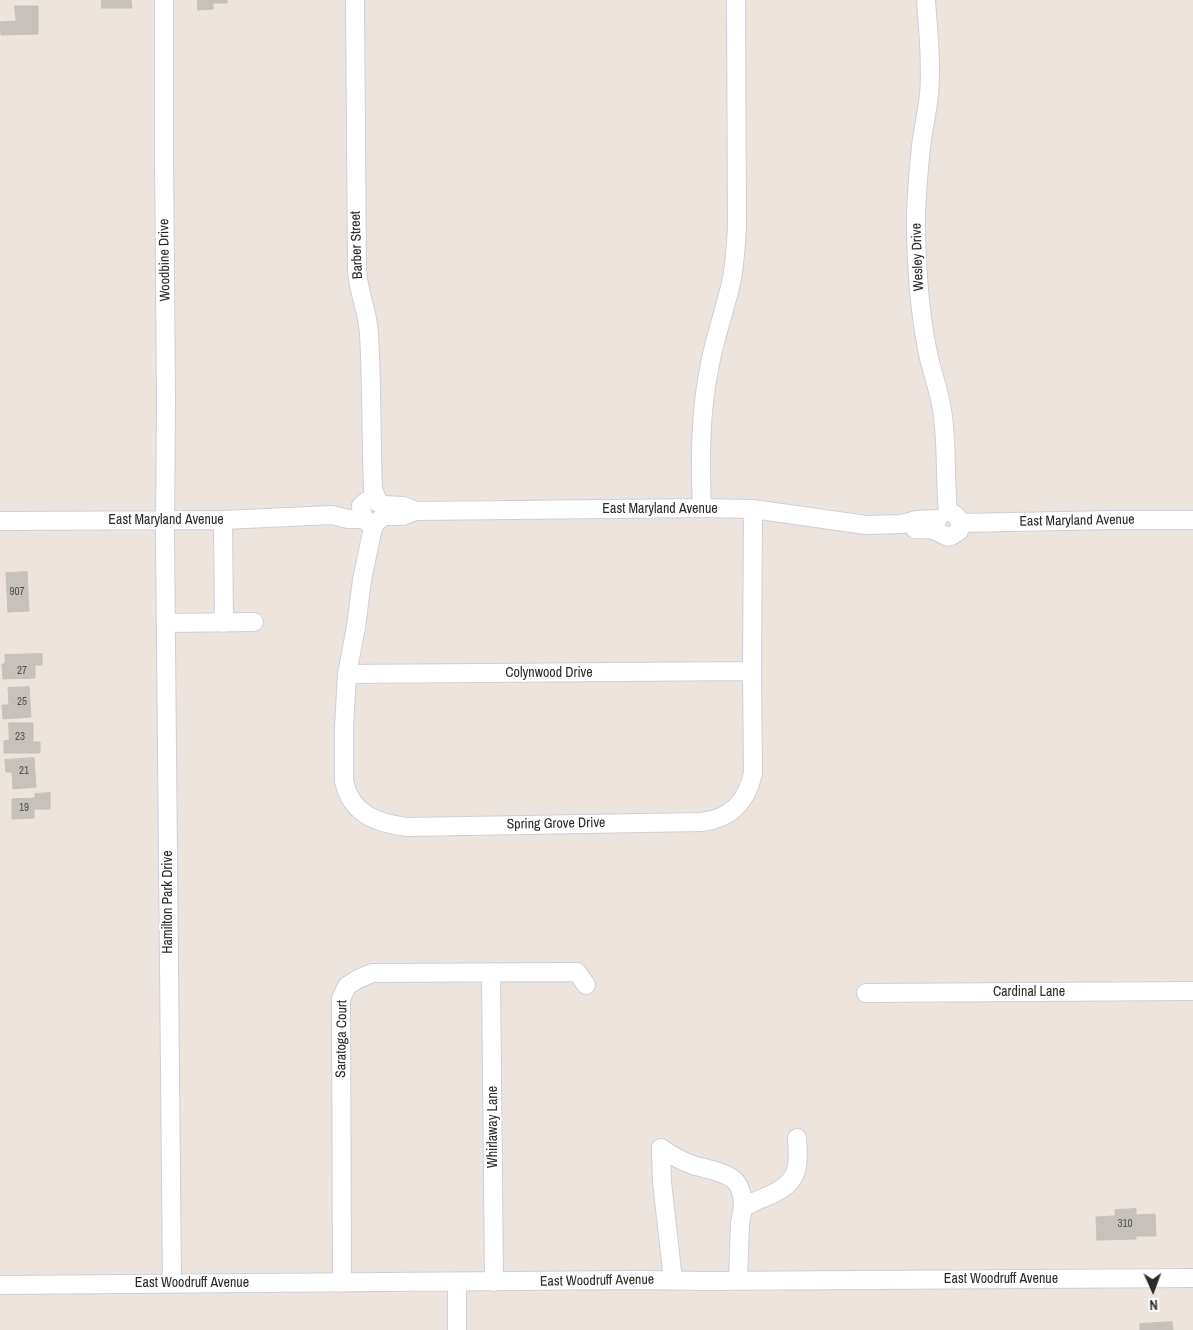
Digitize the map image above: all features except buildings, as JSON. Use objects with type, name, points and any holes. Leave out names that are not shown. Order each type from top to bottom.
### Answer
[{"type":"street","name":"Woodbine Drive","points":[[164,0],[165,520]]},
{"type":"street","name":"Barber Street","points":[[354,0],[357,280],[369,332],[372,511]]},
{"type":"street","points":[[702,508],[701,438],[704,398],[710,362],[731,283],[735,260],[737,226],[736,0]]},
{"type":"street","name":"Wesley Drive","points":[[926,0],[930,71],[929,96],[921,147],[915,232],[918,291],[923,325],[943,415],[945,521]]},
{"type":"street","name":"East Maryland Avenue","points":[[0,521],[223,520],[332,515],[340,510],[372,511],[403,506],[416,511],[753,509],[866,525],[902,524],[917,520],[1193,520]]},
{"type":"street","name":"Spring Grove Drive","points":[[372,511],[356,627],[347,674],[344,727],[344,781],[351,801],[360,811],[372,819],[389,825],[406,827],[702,822],[721,817],[733,810],[743,800],[750,787],[753,773],[753,509]]},
{"type":"street","name":"Hamilton Park Drive","points":[[165,520],[172,1284]]},
{"type":"street","points":[[223,520],[224,623]]},
{"type":"street","points":[[166,623],[254,622]]},
{"type":"street","name":"Colynwood Drive","points":[[347,674],[752,671]]},
{"type":"street","name":"Saratoga Court","points":[[342,1283],[341,999],[347,986],[372,974],[491,972],[576,972],[586,985]]},
{"type":"street","name":"Whirlaway Lane","points":[[491,972],[494,1282]]},
{"type":"street","name":"Cardinal Lane","points":[[866,993],[1193,991]]},
{"type":"street","points":[[743,1208],[777,1192],[794,1176],[799,1160],[797,1138]]},
{"type":"street","points":[[673,1280],[662,1182],[662,1148],[675,1158],[725,1174],[736,1181],[742,1194],[743,1208],[740,1223],[738,1280]]},
{"type":"street","name":"East Woodruff Avenue","points":[[0,1285],[1193,1278]]},
{"type":"street","points":[[457,1282],[457,1330]]}]
